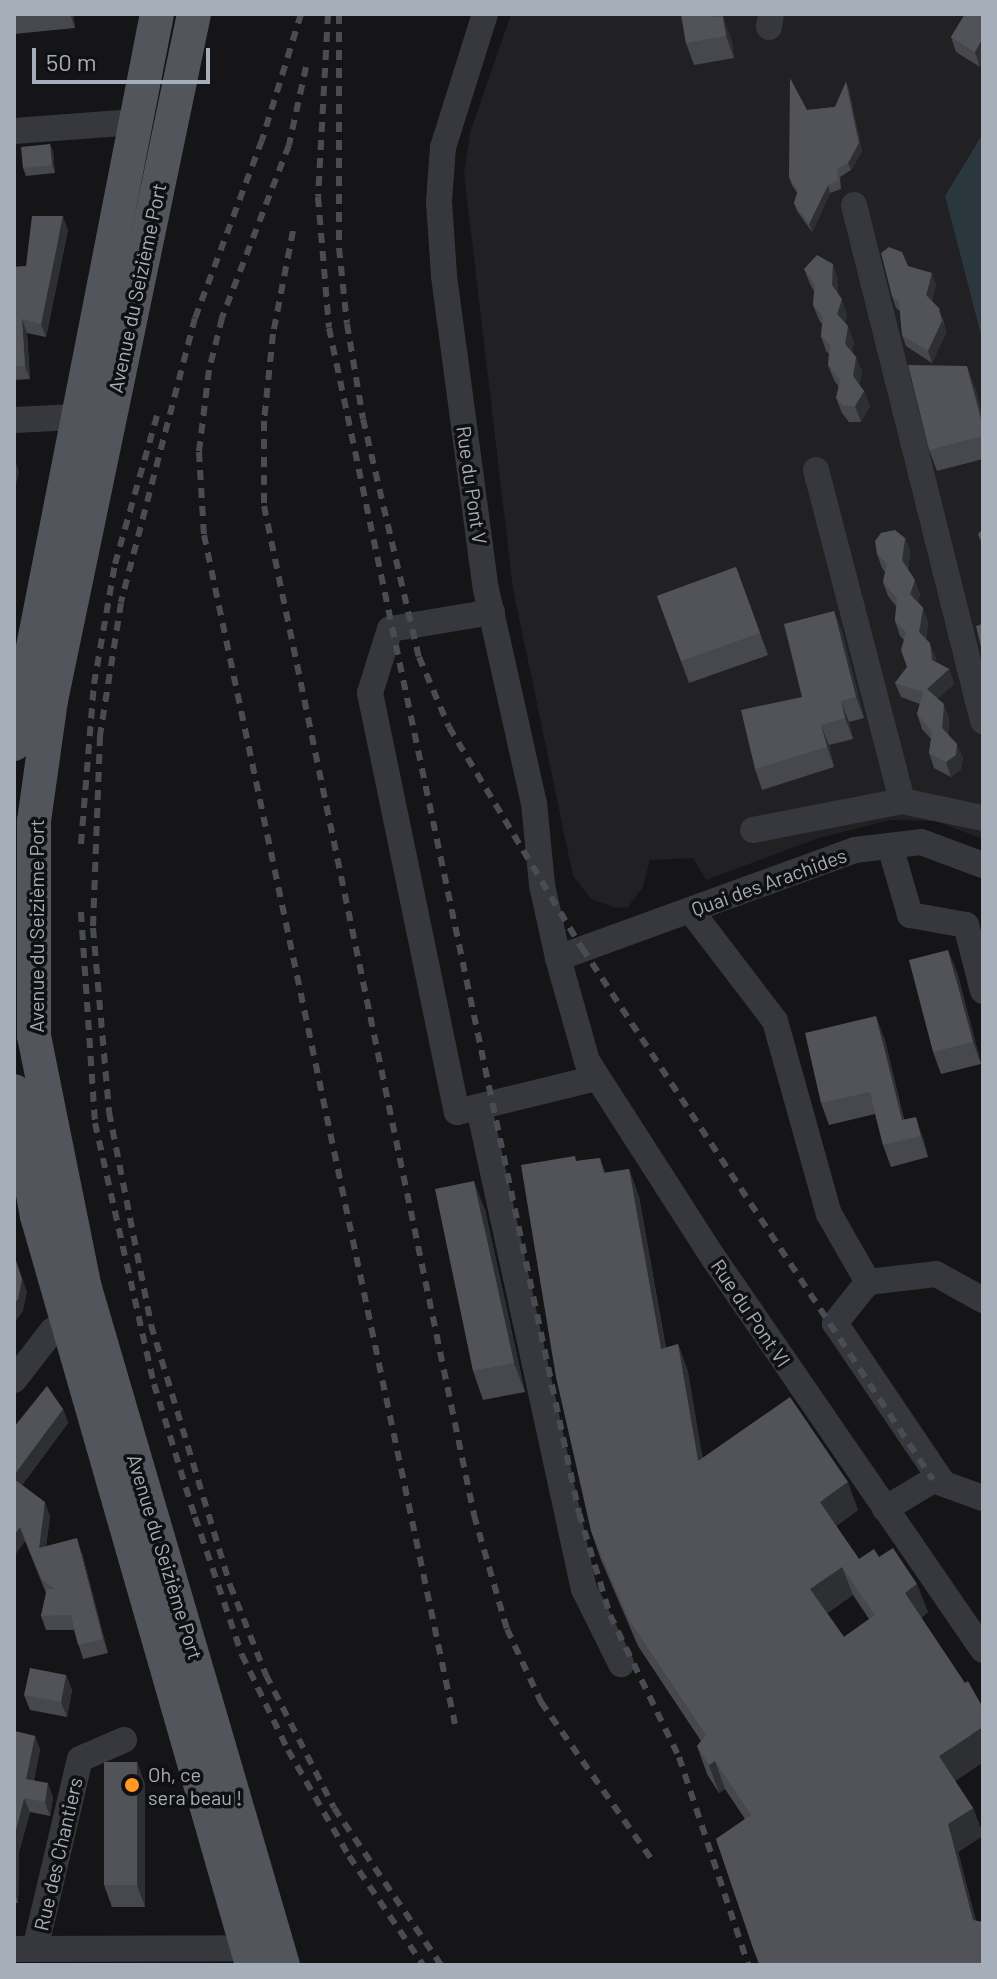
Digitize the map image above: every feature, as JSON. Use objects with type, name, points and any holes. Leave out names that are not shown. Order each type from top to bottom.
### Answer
[{"type":"main road","name":"Avenue du Seizième Port","points":[[14,744],[75,417],[157,14]]},
{"type":"main road","name":"Avenue du Seizième Port","points":[[194,14],[51,700],[34,821],[34,1036],[85,1288],[265,1956]]},
{"type":"main road","name":"Avenue du Seizième Port","points":[[14,1091],[37,1216],[66,1322],[265,1956]]},
{"type":"street","name":"Rue du Pont V","points":[[485,14],[443,147],[439,202],[444,276],[492,612],[534,803],[542,885],[558,958]]},
{"type":"street","points":[[14,131],[135,122]]},
{"type":"street","points":[[854,205],[983,721]]},
{"type":"street","points":[[14,420],[75,417]]},
{"type":"street","points":[[816,470],[902,801]]},
{"type":"street","points":[[492,612],[390,629],[370,693],[457,1112],[597,1078]]},
{"type":"street","points":[[753,830],[902,801],[983,818]]},
{"type":"street","name":"Quai des Arachides","points":[[558,958],[855,850],[921,842],[983,865]]},
{"type":"street","points":[[890,846],[910,915],[966,925],[983,991]]},
{"type":"street","points":[[691,911],[775,1021],[829,1214],[868,1282]]},
{"type":"street","name":"Rue du Pont VI","points":[[558,958],[587,1061],[597,1078],[983,1650]]},
{"type":"street","points":[[479,1108],[584,1589],[621,1664]]},
{"type":"street","points":[[943,1483],[835,1323],[868,1282],[936,1274],[983,1300]]},
{"type":"street","points":[[14,1380],[52,1331],[66,1322]]},
{"type":"street","points":[[885,1509],[933,1480],[983,1498]]},
{"type":"street","name":"Rue des Chantiers","points":[[124,1740],[80,1759],[25,1949],[69,1957],[265,1956]]},
{"type":"shaded area","points":[[511,14],[983,14],[983,133],[945,196],[983,343],[983,839],[935,821],[890,820],[819,838],[706,880],[693,858],[650,860],[643,887],[628,907],[616,908],[591,899],[573,876],[513,589],[464,173],[470,133]]},
{"type":"shaded area","points":[[983,133],[983,343],[945,196]]},
{"type":"building","points":[[681,14],[723,16],[726,36],[686,43]]},
{"type":"building","points":[[965,14],[983,14],[983,38],[975,52],[951,37]]},
{"type":"building","points":[[790,78],[807,110],[835,107],[846,82],[859,143],[848,163],[837,169],[838,181],[828,185],[809,224],[794,203],[798,191],[789,177]]},
{"type":"building","points":[[50,144],[52,165],[23,168],[21,147]]},
{"type":"building","points":[[32,216],[63,216],[41,324],[22,319],[25,366],[14,366],[14,267],[26,266]]},
{"type":"building","points":[[889,247],[902,252],[908,266],[932,273],[926,295],[939,308],[942,321],[928,351],[902,335],[899,302],[892,296],[881,253]]},
{"type":"building","points":[[817,255],[833,264],[832,285],[842,299],[837,314],[848,326],[845,344],[856,357],[853,376],[864,391],[855,406],[844,406],[836,398],[840,380],[828,365],[830,345],[821,336],[823,317],[813,305],[815,285],[804,269]]},
{"type":"building","points":[[908,365],[967,366],[983,436],[929,450]]},
{"type":"building","points":[[983,529],[983,546],[978,534]]},
{"type":"building","points":[[895,530],[905,538],[902,560],[915,580],[910,594],[923,608],[919,632],[930,643],[932,660],[949,669],[927,689],[944,704],[942,728],[957,744],[956,755],[946,762],[929,753],[932,732],[917,714],[923,692],[895,683],[907,667],[901,650],[906,632],[895,621],[897,598],[883,582],[887,564],[877,554],[875,541],[881,533]]},
{"type":"building","points":[[736,567],[760,633],[681,661],[657,596]]},
{"type":"building","points":[[834,611],[856,697],[841,701],[845,718],[821,725],[827,747],[755,769],[741,710],[802,697],[784,624]]},
{"type":"building","points":[[983,624],[983,655],[976,626]]},
{"type":"building","points":[[948,950],[973,1042],[933,1052],[909,960]]},
{"type":"building","points":[[876,1016],[902,1120],[916,1117],[921,1136],[883,1145],[870,1092],[821,1103],[805,1033]]},
{"type":"building","points":[[575,1156],[576,1161],[600,1158],[603,1173],[629,1169],[661,1349],[678,1344],[698,1461],[790,1397],[848,1482],[820,1502],[859,1559],[874,1549],[879,1557],[893,1548],[917,1584],[905,1593],[965,1683],[968,1681],[983,1708],[983,1727],[939,1756],[973,1808],[948,1824],[973,1920],[983,1922],[983,1965],[761,1965],[716,1839],[751,1815],[715,1761],[709,1765],[697,1746],[706,1735],[628,1618],[591,1531],[556,1377],[521,1165]],"holes":[[[842,1567],[875,1615],[844,1637],[810,1589]]]},
{"type":"building","points":[[474,1181],[514,1363],[473,1371],[435,1189]]},
{"type":"building","points":[[14,1255],[22,1279],[14,1304]]},
{"type":"building","points":[[47,1386],[63,1409],[14,1475],[14,1427]]},
{"type":"building","points":[[14,1479],[45,1502],[39,1548],[77,1538],[103,1639],[78,1645],[71,1615],[41,1616],[47,1589],[55,1589],[42,1580],[20,1527],[14,1535]]},
{"type":"building","points":[[30,1668],[66,1675],[61,1702],[24,1695]]},
{"type":"building","points":[[14,1731],[35,1736],[26,1779],[48,1783],[45,1802],[24,1798],[14,1838]]},
{"type":"building","points":[[104,1762],[137,1762],[137,1885],[104,1885]]},
{"type":"railway","points":[[301,14],[262,140],[195,318],[121,603],[100,736],[93,928],[109,1112],[151,1325],[230,1585],[266,1675],[334,1808],[441,1965]]},
{"type":"railway","points":[[328,14],[318,197],[329,328],[579,1513],[610,1615],[679,1757],[748,1965]]},
{"type":"railway","points":[[339,14],[339,248],[347,324],[363,419],[419,657],[449,727],[582,948],[933,1480]]},
{"type":"railway","points":[[306,67],[289,145],[222,318],[209,370],[199,452],[204,535],[455,1724]]},
{"type":"railway","points":[[293,231],[273,334],[264,421],[264,506],[474,1515],[507,1629],[541,1702],[654,1863]]},
{"type":"railway","points":[[81,844],[94,684],[115,564],[159,409]]},
{"type":"railway","points":[[81,912],[95,1123],[154,1384],[195,1517],[242,1655],[288,1750],[349,1856],[423,1965]]},
{"type":"place","name":"Oh, ce sera beau !","points":[[132,1785]]}]
